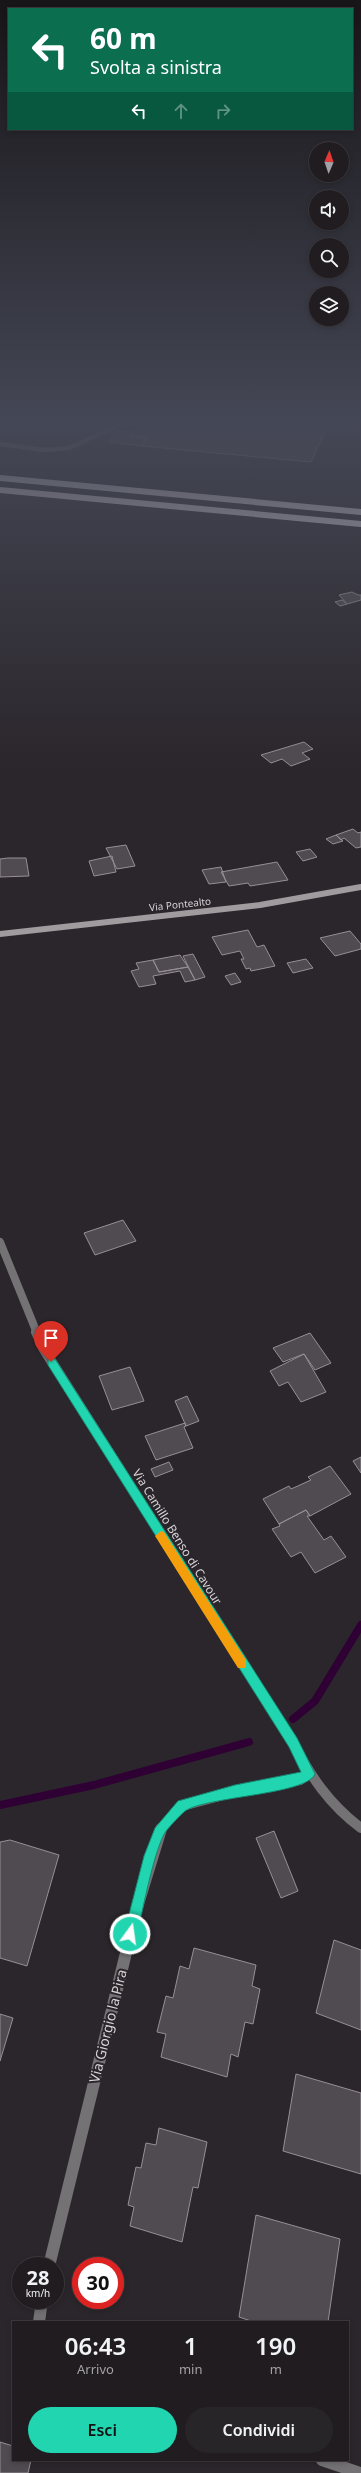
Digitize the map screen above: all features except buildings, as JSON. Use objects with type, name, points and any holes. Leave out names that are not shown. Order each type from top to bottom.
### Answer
[{"type":"street","name":"Via Pontealto","points":[[0,934],[260,905],[361,887]]},
{"type":"street","name":"Via Camillo Benso di Cavour","points":[[0,1242],[43,1348],[293,1742],[309,1774],[350,1821],[361,1828]]},
{"type":"street","name":"Via Giorgio la Pira","points":[[51,2257],[138,1904],[151,1856],[161,1828],[182,1806],[235,1792],[300,1780],[309,1774]]},
{"type":"street","points":[[39,2321],[41,2309]]},
{"type":"street","points":[[325,2461],[360,2473]]},
{"type":"waterway","points":[[293,1719],[315,1701],[361,1625]]},
{"type":"waterway","points":[[0,1805],[94,1785],[249,1742]]},
{"type":"slow traffic","points":[[161,1536],[242,1664]]},
{"type":"route","points":[[51,1362],[267,1704],[293,1742],[309,1774],[300,1780],[235,1792],[182,1806],[161,1828],[151,1856],[130,1934]]}]
